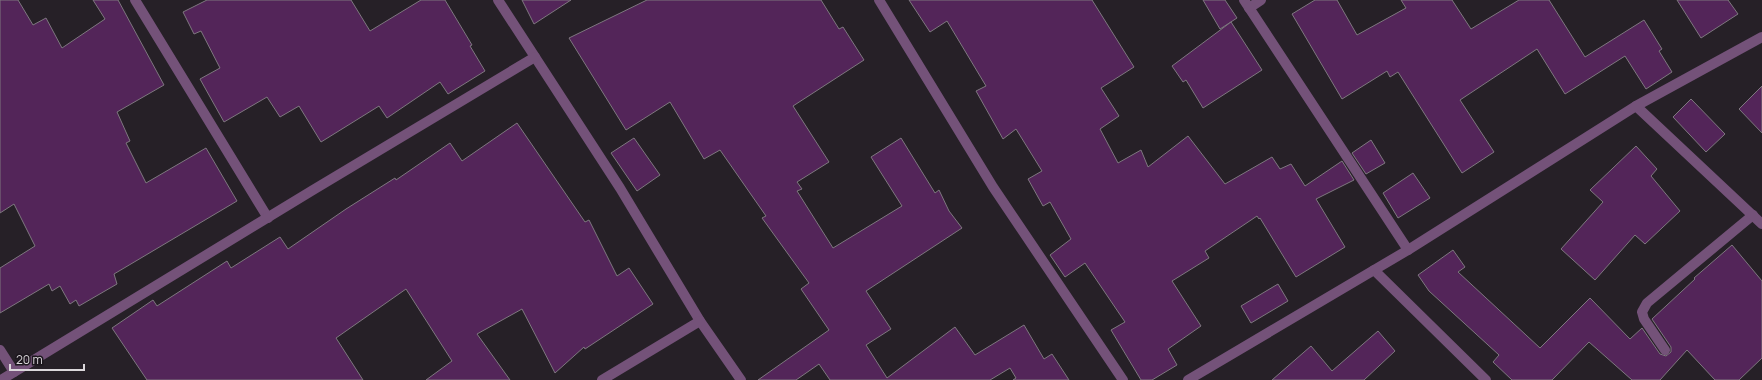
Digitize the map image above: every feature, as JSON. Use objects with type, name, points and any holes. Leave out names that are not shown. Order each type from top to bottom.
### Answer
[{"type":"street","points":[[135,0],[268,218]]},
{"type":"street","points":[[498,0],[620,188],[700,321],[740,380]]},
{"type":"street","points":[[879,0],[993,187],[1123,380]]},
{"type":"street","points":[[1261,0],[1246,4],[1408,250]]},
{"type":"street","points":[[1188,380],[1408,250],[1636,106],[1762,37]]},
{"type":"street","points":[[1,380],[535,58]]},
{"type":"street","points":[[1636,106],[1762,224]]},
{"type":"street","points":[[1666,350],[1644,319],[1642,312],[1647,303],[1753,215]]},
{"type":"street","points":[[1374,270],[1486,380]]},
{"type":"street","points":[[602,380],[700,321]]},
{"type":"street","points":[[0,350],[14,372]]},
{"type":"building","points":[[0,0],[18,0],[33,25],[46,18],[62,48],[105,19],[93,0],[118,0],[164,85],[117,112],[130,141],[126,143],[146,183],[206,148],[237,201],[114,274],[117,284],[79,306],[76,300],[70,304],[60,286],[52,291],[49,284],[0,313],[0,268],[35,246],[14,204],[0,213]]},
{"type":"building","points":[[207,0],[351,0],[370,31],[421,0],[445,0],[472,45],[470,46],[485,71],[448,94],[440,82],[387,118],[379,106],[321,142],[299,106],[280,117],[267,97],[224,122],[200,79],[220,68],[201,31],[194,34],[183,12]]},
{"type":"building","points":[[522,0],[571,0],[534,24]]},
{"type":"building","points":[[647,0],[821,0],[839,29],[843,27],[864,60],[793,106],[829,162],[797,182],[802,189],[797,191],[833,248],[902,206],[871,157],[901,138],[935,193],[939,190],[949,211],[962,228],[866,291],[891,329],[866,345],[887,378],[955,327],[975,355],[1024,325],[1044,359],[1052,354],[1069,380],[1013,380],[1016,378],[1010,368],[990,380],[830,380],[819,364],[796,380],[758,380],[829,330],[801,289],[809,283],[762,218],[766,216],[720,150],[704,159],[670,102],[626,130],[569,38]]},
{"type":"building","points":[[909,0],[1092,0],[1134,67],[1101,88],[1119,116],[1100,129],[1118,163],[1141,150],[1148,167],[1188,136],[1225,184],[1272,157],[1280,169],[1291,164],[1305,186],[1342,161],[1354,180],[1316,199],[1345,247],[1296,277],[1260,218],[1259,219],[1257,216],[1205,251],[1209,258],[1172,281],[1201,326],[1168,349],[1177,365],[1152,380],[1141,380],[1111,330],[1125,322],[1085,263],[1065,277],[1050,255],[1071,239],[1050,202],[1043,206],[1028,179],[1042,171],[1016,129],[1003,139],[976,91],[986,86],[947,21],[930,32]]},
{"type":"building","points":[[1203,0],[1225,0],[1237,18],[1220,29]]},
{"type":"building","points":[[1315,0],[1337,0],[1357,35],[1406,8],[1401,0],[1452,0],[1471,29],[1519,0],[1549,0],[1585,57],[1644,20],[1662,49],[1659,51],[1672,72],[1646,89],[1625,56],[1565,94],[1537,49],[1460,100],[1494,152],[1462,173],[1398,72],[1390,77],[1387,71],[1342,99],[1292,14]]},
{"type":"building","points":[[1677,0],[1728,0],[1738,14],[1701,38]]},
{"type":"building","points":[[1231,22],[1262,70],[1203,108],[1186,80],[1183,82],[1172,66]]},
{"type":"building","points":[[1762,86],[1762,133],[1739,109]]},
{"type":"building","points":[[1691,99],[1725,134],[1706,152],[1673,117]]},
{"type":"building","points":[[517,123],[585,222],[589,220],[617,276],[629,268],[653,304],[585,349],[584,347],[555,373],[522,309],[477,334],[510,380],[426,380],[452,361],[406,289],[336,338],[363,380],[147,380],[112,328],[153,300],[157,306],[227,261],[231,268],[280,237],[288,249],[346,209],[395,178],[396,180],[450,143],[462,161]]},
{"type":"building","points":[[634,138],[660,175],[637,191],[611,153]]},
{"type":"building","points":[[1371,140],[1385,163],[1366,174],[1352,153]]},
{"type":"building","points":[[1636,146],[1657,169],[1651,176],[1680,211],[1645,244],[1635,235],[1595,280],[1561,249],[1603,202],[1590,190]]},
{"type":"building","points":[[1413,173],[1430,198],[1398,218],[1383,193]]},
{"type":"building","points":[[1732,245],[1762,281],[1762,358],[1739,380],[1715,380],[1687,350],[1660,380],[1632,380],[1589,342],[1552,380],[1512,380],[1493,362],[1499,355],[1429,291],[1418,275],[1453,250],[1465,267],[1458,272],[1540,348],[1590,298],[1630,339],[1642,328],[1660,354],[1666,356],[1671,352],[1671,347],[1652,319],[1695,279],[1694,278]]},
{"type":"building","points":[[1278,284],[1288,301],[1251,323],[1241,306]]},
{"type":"building","points":[[1378,331],[1395,351],[1364,380],[1272,380],[1311,346],[1332,371]]}]
